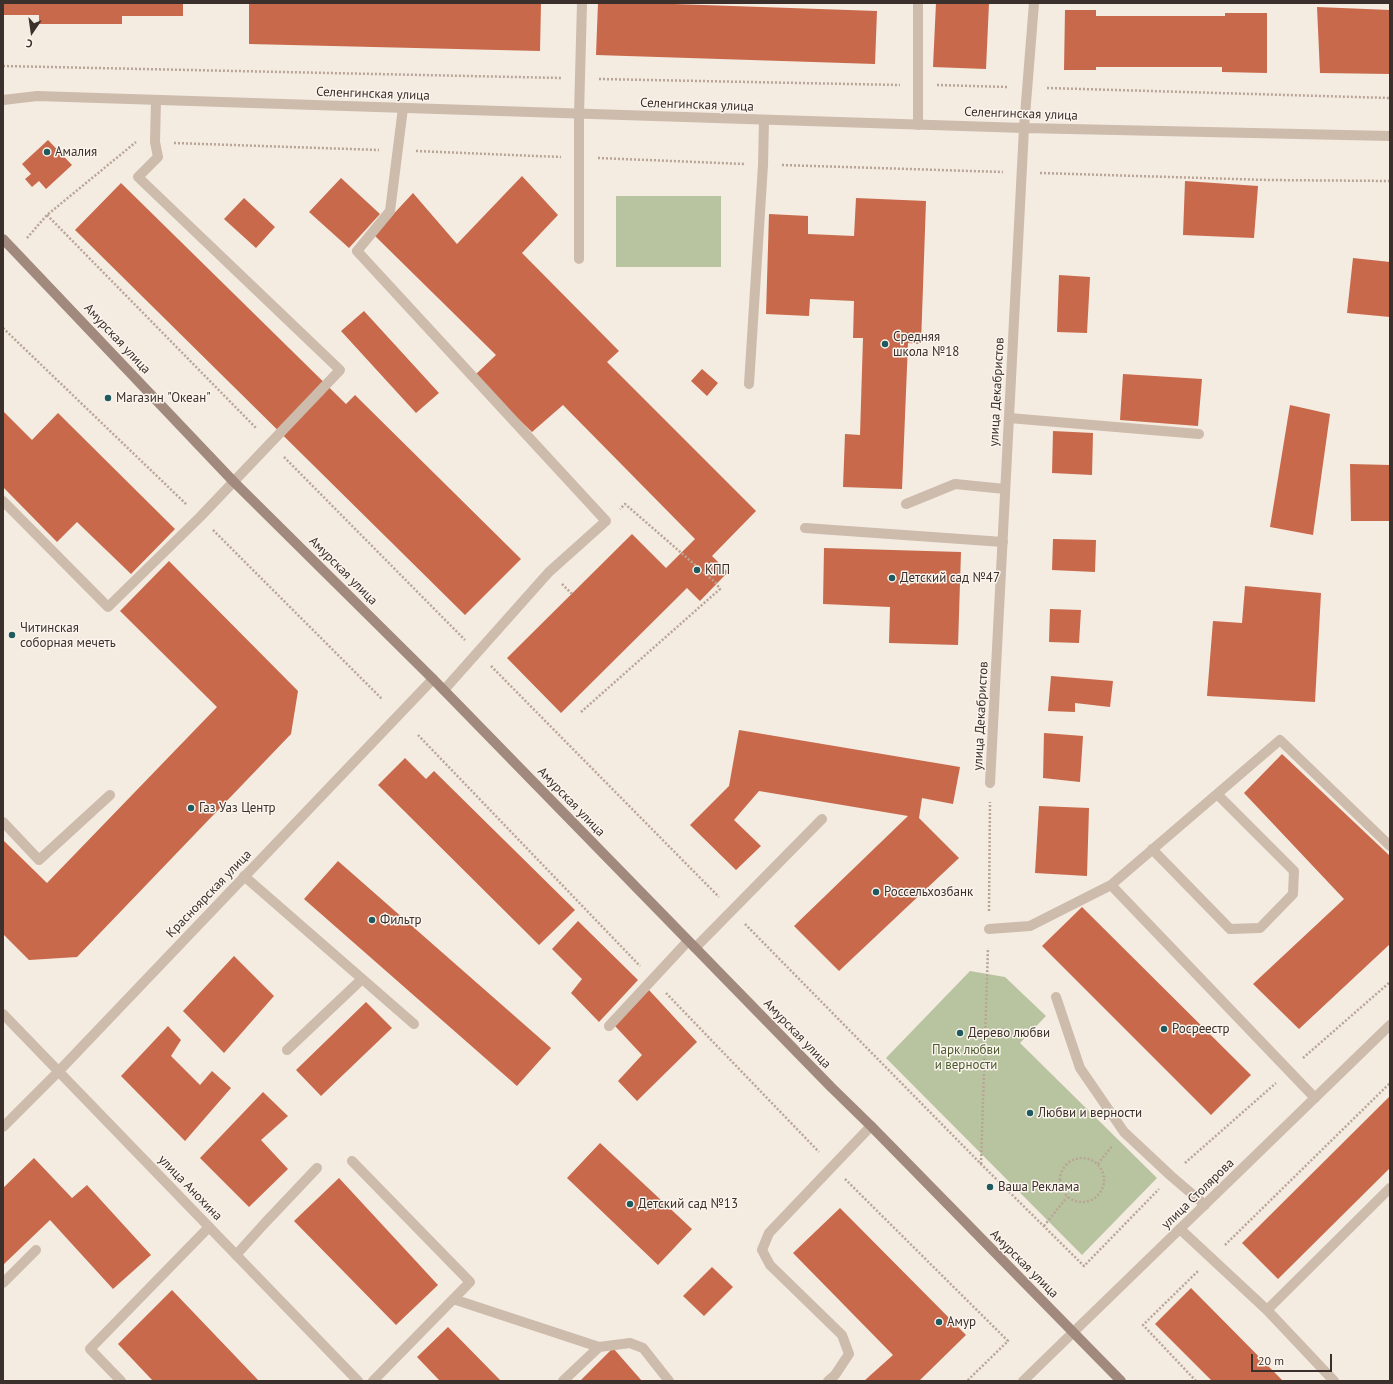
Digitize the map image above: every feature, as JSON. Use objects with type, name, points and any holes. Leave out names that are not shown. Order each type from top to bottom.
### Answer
[{"type":"main road","name":"Амурская улица","points":[[3,239],[233,481],[433,678],[830,1087],[871,1126],[1121,1381]]},
{"type":"street","points":[[579,259],[579,114],[582,3]]},
{"type":"street","points":[[918,3],[918,124]]},
{"type":"street","name":"улица Декабристов","points":[[990,783],[1024,128],[1034,3]]},
{"type":"street","name":"Селенгинская улица","points":[[3,100],[37,96],[1024,128],[1390,136]]},
{"type":"street","points":[[3,501],[108,607],[200,517],[340,370],[138,177],[158,157],[155,142],[156,100]]},
{"type":"street","points":[[403,108],[390,211],[357,251],[606,521],[549,572],[444,690]]},
{"type":"street","points":[[749,384],[763,164],[764,120]]},
{"type":"street","points":[[1009,418],[1199,434]]},
{"type":"street","points":[[906,504],[955,484],[1005,489]]},
{"type":"street","points":[[805,528],[1003,542]]},
{"type":"street","name":"Красноярская улица","points":[[3,1127],[58,1072],[433,678]]},
{"type":"street","points":[[989,929],[1030,926],[1110,885],[1280,740],[1390,846]]},
{"type":"street","points":[[1152,849],[1230,929],[1260,928],[1294,894],[1294,871],[1217,794]]},
{"type":"street","points":[[3,822],[38,860],[110,795]]},
{"type":"street","points":[[695,948],[822,819]]},
{"type":"street","points":[[244,876],[414,1024]]},
{"type":"street","points":[[1110,885],[1315,1098]]},
{"type":"street","points":[[609,1026],[688,941]]},
{"type":"street","points":[[287,1050],[362,979]]},
{"type":"street","points":[[1056,997],[1080,1068],[1124,1132],[1171,1176],[1205,1205]]},
{"type":"street","name":"улица Анохина","points":[[3,1014],[358,1381]]},
{"type":"street","name":"улица Столярова","points":[[1023,1381],[1390,1025]]},
{"type":"street","points":[[828,1381],[835,1375],[849,1354],[842,1335],[770,1265],[762,1250],[769,1233],[871,1126]]},
{"type":"street","points":[[352,1161],[470,1282],[373,1381]]},
{"type":"street","points":[[236,1255],[317,1168]]},
{"type":"street","points":[[1267,1310],[1390,1188]]},
{"type":"street","points":[[121,1381],[90,1349],[209,1227]]},
{"type":"street","points":[[1180,1230],[1267,1310],[1334,1381]]},
{"type":"street","points":[[3,1283],[36,1250]]},
{"type":"street","points":[[453,1299],[599,1347],[630,1343],[643,1348],[669,1381]]},
{"type":"street","points":[[563,1381],[599,1347]]},
{"type":"path","points":[[3,66],[1027,87],[1390,98]]},
{"type":"path","points":[[1390,181],[1268,180],[1022,173],[137,141],[47,215],[981,1164],[1084,1266],[1171,1176],[1390,982]]},
{"type":"path","points":[[581,712],[720,589],[716,583],[625,504],[606,521]]},
{"type":"path","points":[[418,735],[832,1166],[1008,1341],[967,1381]]},
{"type":"path","points":[[981,1164],[989,929],[990,783]]},
{"type":"path","points":[[1196,1381],[1143,1325],[1390,1083]]},
{"type":"path","points":[[1076,1158],[1088,1158],[1098,1164],[1104,1173],[1104,1185],[1099,1195],[1089,1201],[1078,1201],[1067,1197],[1061,1187],[1060,1181],[1060,1175],[1066,1164],[1076,1158]]},
{"type":"path","points":[[1044,1226],[1067,1197]]},
{"type":"green space","points":[[616,196],[721,196],[721,267],[616,267]]},
{"type":"green space","name":"Парк любви и верности","points":[[970,971],[1005,977],[1046,1016],[1020,1043],[1157,1178],[1082,1255],[886,1058]]},
{"type":"building","points":[[3,3],[183,3],[183,16],[122,16],[122,24],[39,24],[39,15],[3,15]]},
{"type":"building","points":[[249,3],[541,3],[540,51],[249,44]]},
{"type":"building","points":[[598,3],[646,3],[877,11],[875,64],[596,55]]},
{"type":"building","points":[[936,3],[989,3],[986,69],[933,67]]},
{"type":"building","points":[[1317,7],[1390,10],[1390,74],[1320,73]]},
{"type":"building","points":[[1065,10],[1096,10],[1096,16],[1225,16],[1225,13],[1267,13],[1267,73],[1222,72],[1222,67],[1096,67],[1096,70],[1064,70]]},
{"type":"building","name":"Амалия","points":[[48,140],[72,165],[46,189],[39,181],[32,187],[25,179],[31,174],[22,164]]},
{"type":"building","points":[[522,176],[558,215],[522,253],[619,351],[607,362],[756,511],[712,556],[728,572],[700,601],[687,588],[561,713],[507,658],[632,534],[666,568],[695,539],[563,405],[532,432],[474,376],[496,355],[374,235],[413,193],[457,244]]},
{"type":"building","points":[[341,178],[380,214],[349,248],[309,212]]},
{"type":"building","points":[[1185,181],[1258,186],[1254,238],[1183,235]]},
{"type":"building","points":[[121,183],[346,404],[355,395],[521,559],[465,615],[75,230]]},
{"type":"building","points":[[244,198],[275,227],[256,248],[224,219]]},
{"type":"building","name":"Средняя школа №18","points":[[856,198],[926,201],[921,344],[908,343],[902,489],[843,487],[845,434],[860,435],[863,338],[853,338],[854,301],[810,299],[809,316],[766,314],[769,214],[808,216],[808,234],[854,236]]},
{"type":"building","points":[[1353,258],[1390,262],[1390,317],[1347,313]]},
{"type":"building","points":[[1059,275],[1090,277],[1087,333],[1057,332]]},
{"type":"building","points":[[364,311],[439,393],[416,413],[341,331]]},
{"type":"building","points":[[702,369],[718,383],[707,396],[691,381]]},
{"type":"building","points":[[1123,374],[1202,379],[1198,426],[1120,420]]},
{"type":"building","points":[[1290,405],[1330,414],[1313,535],[1270,527]]},
{"type":"building","points":[[3,411],[32,440],[58,413],[175,529],[131,574],[77,522],[57,542],[3,487]]},
{"type":"building","points":[[1053,431],[1093,433],[1092,475],[1052,473]]},
{"type":"building","points":[[1350,464],[1390,465],[1390,521],[1351,521]]},
{"type":"building","points":[[1053,539],[1096,540],[1095,572],[1052,570]]},
{"type":"building","name":"Детский сад №47","points":[[824,548],[961,552],[958,645],[889,643],[890,607],[823,604]]},
{"type":"building","points":[[169,561],[298,691],[291,734],[77,957],[29,960],[3,934],[3,840],[47,883],[217,707],[120,611]]},
{"type":"building","points":[[1245,586],[1321,593],[1315,702],[1207,696],[1213,621],[1242,623]]},
{"type":"building","points":[[1050,609],[1081,610],[1079,643],[1049,642]]},
{"type":"building","points":[[1051,676],[1113,681],[1110,707],[1075,703],[1075,712],[1048,711]]},
{"type":"building","points":[[739,730],[960,767],[953,804],[922,798],[919,818],[959,858],[839,971],[794,926],[908,816],[759,791],[734,820],[761,846],[736,870],[690,825],[729,786]]},
{"type":"building","points":[[1044,733],[1083,736],[1080,782],[1043,778]]},
{"type":"building","points":[[1282,754],[1390,856],[1390,944],[1299,1029],[1253,984],[1344,899],[1244,793]]},
{"type":"building","points":[[405,758],[426,779],[434,771],[575,910],[539,945],[378,785]]},
{"type":"building","points":[[1039,806],[1089,808],[1087,876],[1035,873]]},
{"type":"building","points":[[338,861],[551,1048],[517,1086],[304,899]]},
{"type":"building","points":[[1082,907],[1251,1075],[1211,1115],[1042,946]]},
{"type":"building","points":[[578,921],[638,980],[599,1022],[571,993],[582,979],[552,949]]},
{"type":"building","points":[[234,956],[274,996],[224,1053],[183,1011]]},
{"type":"building","points":[[649,990],[697,1042],[637,1101],[618,1081],[642,1055],[615,1026]]},
{"type":"building","points":[[366,1002],[392,1028],[321,1096],[296,1070]]},
{"type":"building","points":[[168,1026],[181,1040],[171,1056],[200,1085],[212,1071],[231,1088],[185,1141],[121,1076]]},
{"type":"building","points":[[263,1092],[288,1116],[261,1140],[288,1169],[249,1207],[200,1158]]},
{"type":"building","points":[[1390,1096],[1390,1168],[1278,1279],[1242,1243]]},
{"type":"building","name":"Детский сад №13","points":[[600,1143],[692,1229],[658,1265],[567,1178]]},
{"type":"building","points":[[34,1158],[72,1198],[87,1185],[151,1255],[113,1289],[50,1220],[3,1265],[3,1188]]},
{"type":"building","points":[[339,1178],[438,1285],[396,1325],[294,1221]]},
{"type":"building","points":[[840,1208],[966,1335],[919,1381],[864,1381],[893,1355],[793,1253]]},
{"type":"building","points":[[712,1267],[733,1287],[704,1316],[683,1296]]},
{"type":"building","points":[[1191,1288],[1283,1381],[1212,1381],[1155,1324]]},
{"type":"building","points":[[172,1290],[259,1381],[153,1381],[118,1344]]},
{"type":"building","points":[[448,1327],[501,1381],[440,1381],[417,1357]]},
{"type":"building","points":[[613,1348],[642,1381],[580,1381]]},
{"type":"place","name":"Амалия","points":[[47,152]]},
{"type":"place","name":"Средняя школа №18","points":[[885,344]]},
{"type":"place","name":"Магазин \"Океан\"","points":[[108,398]]},
{"type":"place","name":"КПП","points":[[697,570]]},
{"type":"place","name":"Детский сад №47","points":[[892,578]]},
{"type":"place","name":"Читинская соборная мечеть","points":[[12,635]]},
{"type":"place","name":"Газ Уаз Центр","points":[[191,808]]},
{"type":"place","name":"Россельхозбанк","points":[[876,892]]},
{"type":"place","name":"Фильтр","points":[[372,920]]},
{"type":"place","name":"Росреестр","points":[[1164,1029]]},
{"type":"place","name":"Дерево любви","points":[[960,1033]]},
{"type":"place","name":"Любви и верности","points":[[1030,1113]]},
{"type":"place","name":"Ваша Реклама","points":[[990,1187]]},
{"type":"place","name":"Детский сад №13","points":[[630,1204]]},
{"type":"place","name":"Амур","points":[[939,1322]]}]
